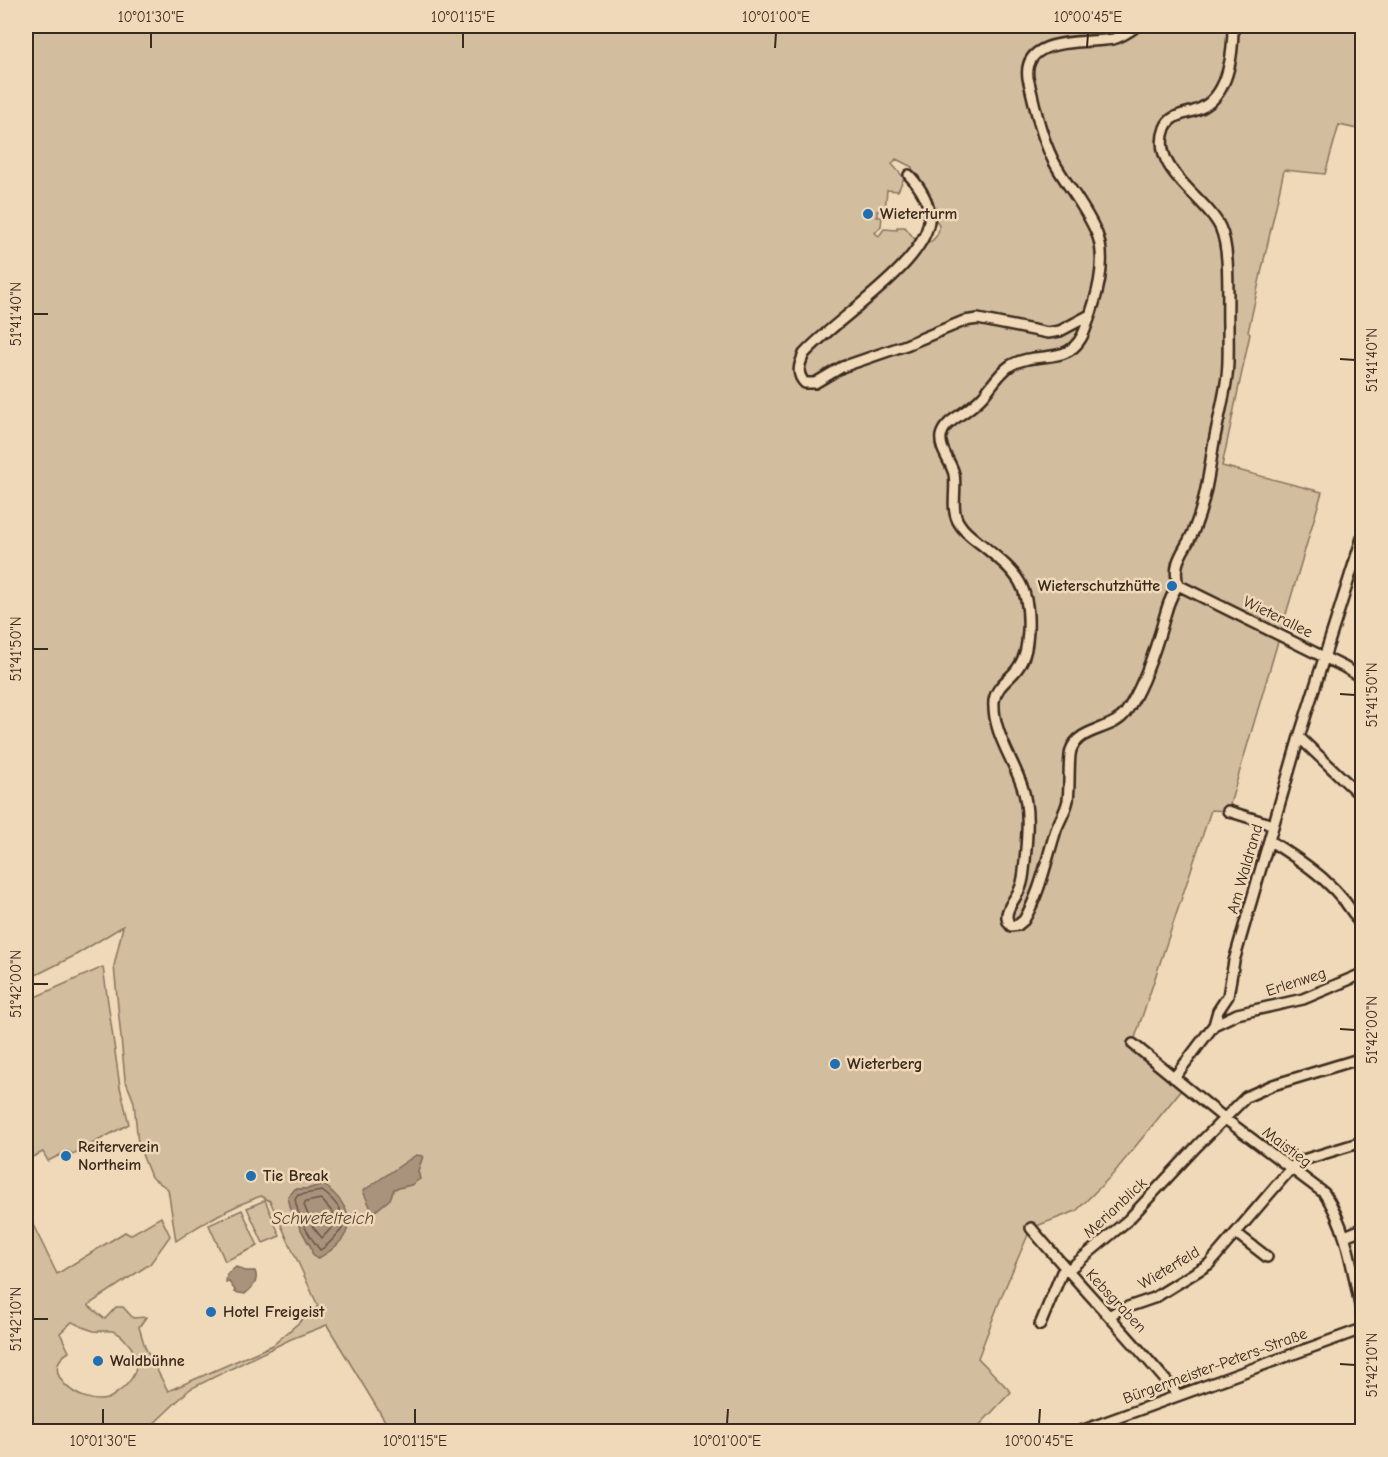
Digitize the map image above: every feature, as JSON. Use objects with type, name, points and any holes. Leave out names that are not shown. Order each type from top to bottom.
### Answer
[{"type":"street","points":[[1137,26],[1128,33],[1115,38],[1068,42],[1045,49],[1031,58],[1028,68],[1033,97],[1047,146],[1058,169],[1093,226],[1098,239],[1100,270],[1097,290],[1083,335],[1071,350],[1056,357],[1031,359],[1011,365],[982,398],[946,426],[941,436],[942,446],[954,475],[957,521],[964,530],[1013,572],[1023,586],[1027,600],[1026,653],[1017,669],[998,690],[994,700],[995,712],[1006,750],[1023,790],[1026,814],[1023,879],[1007,912],[1007,921],[1011,926],[1018,925],[1024,920],[1044,876],[1057,828],[1066,807],[1070,778],[1070,754],[1073,746],[1085,735],[1114,723],[1127,710],[1149,664],[1170,598],[1179,585],[1175,573],[1177,563],[1197,523],[1207,486],[1226,385],[1228,353],[1225,244],[1221,230],[1210,212],[1174,173],[1165,155],[1162,138],[1165,127],[1171,119],[1204,107],[1218,91],[1230,61],[1233,26]]},
{"type":"street","points":[[909,175],[924,197],[929,215],[928,227],[920,246],[878,290],[804,354],[799,373],[806,383],[815,383],[842,367],[969,320],[990,321],[1048,333],[1060,331],[1090,315]]},
{"type":"street","name":"Am Waldrand","points":[[1174,1078],[1214,1025],[1218,1011],[1228,996],[1234,961],[1273,825],[1362,538]]},
{"type":"street","name":"Wieterallee","points":[[1179,585],[1362,678]]},
{"type":"street","points":[[1299,737],[1362,797]]},
{"type":"street","points":[[1228,811],[1273,825]]},
{"type":"street","points":[[1270,841],[1321,875],[1348,904],[1362,928]]},
{"type":"street","name":"Erlenweg","points":[[1214,1025],[1238,1014],[1303,999],[1362,974]]},
{"type":"street","points":[[1228,996],[1238,1014]]},
{"type":"street","name":"Maistieg","points":[[1133,1044],[1224,1118],[1324,1193],[1334,1207],[1345,1236],[1362,1315]]},
{"type":"street","name":"Merianblick","points":[[1040,1325],[1062,1272],[1067,1271],[1128,1220],[1246,1097],[1273,1085],[1362,1058]]},
{"type":"street","points":[[1290,1169],[1303,1160],[1362,1142]]},
{"type":"street","name":"Wieterfeld","points":[[1109,1316],[1119,1310],[1154,1298],[1209,1264],[1290,1169]]},
{"type":"street","name":"Kebsgraben","points":[[1031,1228],[1178,1395]]},
{"type":"street","points":[[1345,1236],[1362,1229]]},
{"type":"street","points":[[1236,1233],[1267,1257]]},
{"type":"street","name":"Bürgermeister-Peters-Straße","points":[[1078,1431],[1362,1329]]},
{"type":"shaded area","points":[[26,26],[1362,26],[1362,130],[1339,125],[1325,174],[1284,170],[1248,332],[1250,334],[1222,466],[1322,492],[1228,811],[1211,810],[1133,1044],[1182,1089],[1113,1174],[1076,1211],[1031,1228],[978,1358],[1011,1392],[974,1431],[391,1431],[327,1325],[291,1339],[190,1389],[146,1431],[26,1431],[26,1210],[57,1274],[125,1232],[130,1235],[161,1217],[170,1236],[150,1264],[88,1305],[105,1319],[116,1307],[123,1307],[133,1318],[146,1317],[139,1327],[145,1347],[168,1391],[273,1345],[318,1306],[270,1201],[261,1196],[217,1216],[176,1241],[168,1189],[151,1177],[138,1144],[134,1102],[125,1079],[114,966],[123,926],[74,956],[26,980]],"holes":[[[896,159],[912,167],[939,226],[936,237],[921,247],[905,227],[897,227],[897,230],[884,229],[879,236],[875,233],[881,226],[882,217],[877,217],[877,211],[885,211],[887,190],[898,191],[904,178],[892,164]],[[323,1184],[336,1243],[330,1251],[311,1247],[300,1226],[295,1189],[308,1189]],[[72,1322],[94,1331],[110,1331],[118,1334],[135,1354],[135,1372],[128,1384],[107,1399],[96,1400],[74,1392],[59,1377],[57,1368],[60,1359],[69,1352],[60,1333]]]},
{"type":"shaded area","points":[[103,967],[120,1087],[129,1124],[73,1154],[68,1151],[48,1161],[43,1152],[26,1160],[26,1001]]},
{"type":"shaded area","points":[[265,1200],[280,1236],[263,1243],[247,1208]]},
{"type":"shaded area","points":[[242,1210],[258,1246],[225,1261],[209,1225]]},
{"type":"water","points":[[416,1155],[423,1156],[418,1171],[420,1179],[411,1185],[394,1189],[390,1199],[373,1213],[363,1191]]},
{"type":"water","name":"Schwefelteich","points":[[323,1184],[343,1204],[348,1224],[346,1233],[340,1242],[317,1259],[292,1214],[288,1197],[295,1189],[308,1189]]},
{"type":"water","points":[[236,1267],[245,1271],[255,1271],[254,1284],[245,1294],[234,1292],[229,1282],[226,1283],[227,1274]]},
{"type":"place","name":"Wieterturm","points":[[868,214]]},
{"type":"place","name":"Wieterschutzhütte","points":[[1172,586]]},
{"type":"place","name":"Wieterberg","points":[[835,1064]]},
{"type":"place","name":"Reiterverein Northeim","points":[[66,1156]]},
{"type":"place","name":"Tie Break","points":[[251,1176]]},
{"type":"place","name":"Hotel Freigeist","points":[[211,1312]]},
{"type":"place","name":"Waldbühne","points":[[98,1361]]}]
